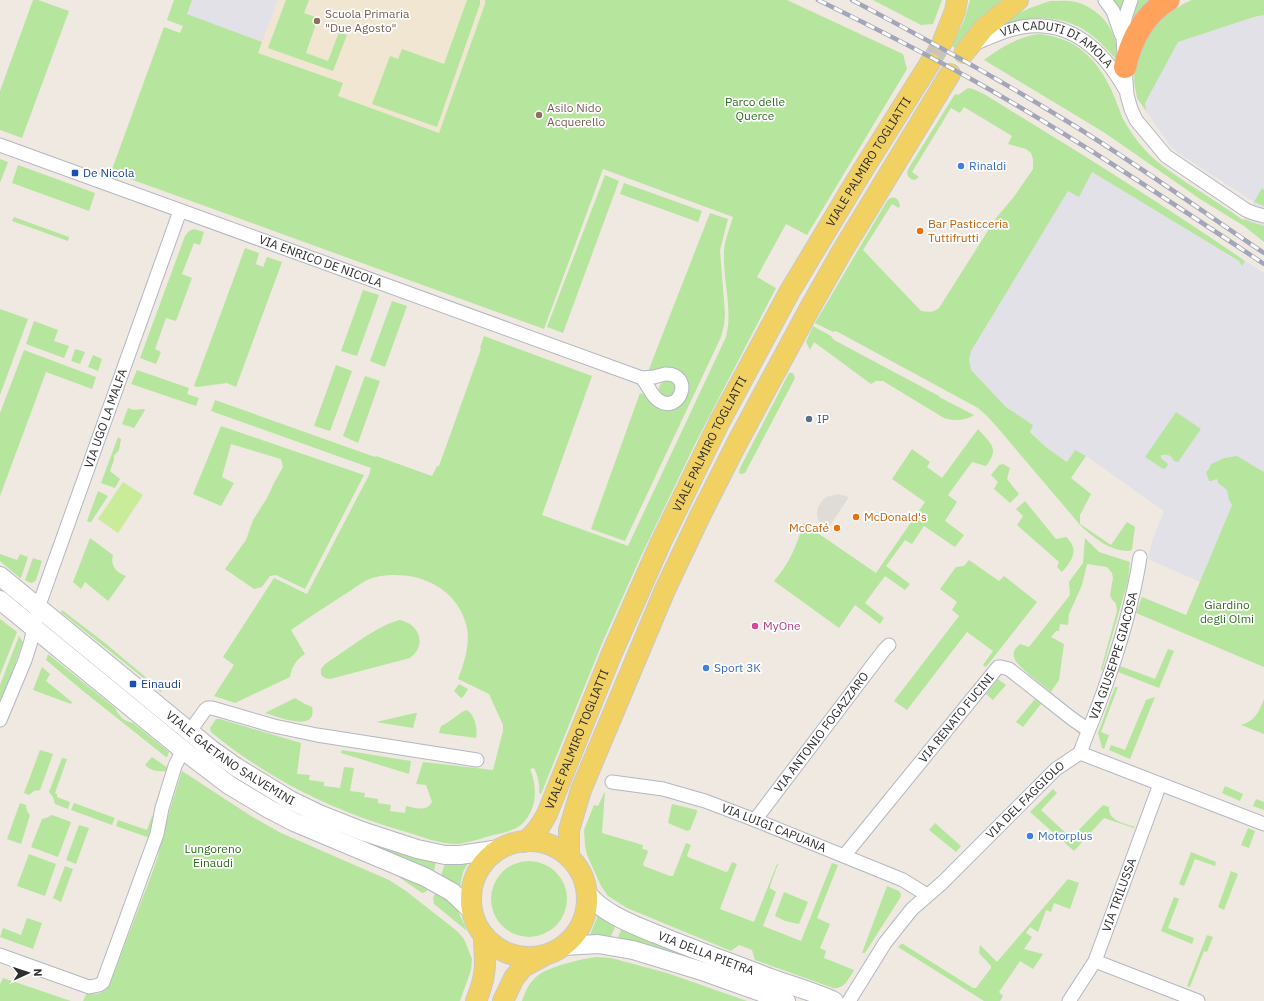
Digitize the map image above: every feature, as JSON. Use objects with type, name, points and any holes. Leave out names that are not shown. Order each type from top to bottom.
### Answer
[{"type":"highway","points":[[1125,67],[1131,45],[1139,30],[1155,10],[1168,0]]},
{"type":"main road","points":[[943,41],[955,11],[957,0]]},
{"type":"main road","points":[[967,50],[984,28],[1018,0]]},
{"type":"main road","name":"VIALE PALMIRO TOGLIATTI","points":[[524,842],[536,832],[547,814],[612,653],[661,542],[719,423],[798,278],[861,173],[930,63]]},
{"type":"main road","name":"VIALE PALMIRO TOGLIATTI","points":[[569,857],[569,830],[581,790],[665,590],[700,516],[811,306],[841,253],[950,74]]},
{"type":"main road","name":"VIALE GAETANO SALVEMINI","points":[[0,576],[212,750],[284,797],[319,814],[362,831],[417,849],[445,855],[466,854],[500,849]]},
{"type":"main road","name":"VIALE GAETANO SALVEMINI","points":[[0,600],[183,750],[229,785],[269,809],[320,833],[425,876],[452,892],[472,912]]},
{"type":"main road","points":[[503,1001],[514,978],[523,967],[564,946],[576,933],[581,924],[586,904],[586,891],[580,872],[569,857],[556,848],[535,841],[507,845],[484,862],[476,875],[471,890],[472,912],[479,929],[496,947],[510,954],[526,957],[543,956]]},
{"type":"main road","name":"VIA DELLA PIETRA","points":[[586,891],[600,906],[622,919],[640,927],[675,942],[834,1001]]},
{"type":"main road","points":[[476,1001],[484,974],[484,936]]},
{"type":"main road","name":"VIA DELLA PIETRA","points":[[564,946],[598,944],[633,950],[705,972],[786,1001]]},
{"type":"street","name":"VIA CADUTI DI AMOLA","points":[[1105,0],[1113,11],[1123,38]]},
{"type":"street","name":"VIA CADUTI DI AMOLA","points":[[1131,0],[1125,18],[1123,38],[1128,95],[1131,109],[1136,120],[1166,156],[1246,210],[1264,216]]},
{"type":"street","name":"VIA CADUTI DI AMOLA","points":[[967,50],[1007,30],[1036,26],[1062,30],[1074,34],[1093,46],[1116,75],[1128,95]]},
{"type":"street","name":"VIA ENRICO DE NICOLA","points":[[0,146],[642,378]]},
{"type":"street","name":"VIA UGO LA MALFA","points":[[0,720],[25,660],[38,608],[180,210]]},
{"type":"street","name":"VIA GIUSEPPE GIACOSA","points":[[1080,753],[1103,692],[1128,616],[1134,596],[1140,557]]},
{"type":"street","name":"VIA ANTONIO FOGAZZARO","points":[[755,820],[889,645]]},
{"type":"street","name":"VIA RENATO FUCINI","points":[[844,856],[998,667],[1009,669],[1088,730]]},
{"type":"street","points":[[190,731],[205,710],[212,708],[274,726],[318,735],[477,760]]},
{"type":"street","points":[[0,956],[85,986],[94,987],[103,982],[156,834],[162,808],[175,766],[183,750]]},
{"type":"street","points":[[1080,753],[1264,824]]},
{"type":"street","name":"VIA DEL FAGGIOLO","points":[[849,1001],[894,931],[912,909],[942,883],[1056,769],[1080,753]]},
{"type":"street","name":"VIA LUIGI CAPUANA","points":[[612,782],[664,789],[706,801],[902,880],[927,895]]},
{"type":"street","name":"VIA TRILUSSA","points":[[1069,1001],[1095,961],[1160,784]]},
{"type":"street","points":[[1095,961],[1198,1001]]},
{"type":"shaded area","points":[[192,0],[278,0],[262,42],[187,14]]},
{"type":"shaded area","points":[[278,0],[485,0],[485,4],[439,133],[338,96],[342,83],[258,53]]},
{"type":"shaded area","points":[[1264,15],[1264,233],[1244,220],[1254,202],[1178,153],[1170,146],[1146,111],[1144,103],[1178,42]]},
{"type":"shaded area","points":[[1045,155],[1092,172],[1239,261],[1242,265],[1245,261],[1264,273],[1264,472],[1249,463],[1200,582],[1148,559],[1152,541],[1164,511],[1086,456],[1077,468],[1047,448],[970,370],[932,322]]},
{"type":"shaded area","points":[[838,494],[849,497],[827,530],[818,520],[818,507],[826,497]]},
{"type":"green space","points":[[33,0],[38,0],[69,11],[22,138],[0,130],[0,91]]},
{"type":"green space","name":"Parco delle Querce","points":[[174,0],[192,0],[187,14],[262,42],[258,53],[343,83],[338,96],[439,133],[485,4],[485,0],[787,0],[903,54],[907,69],[807,235],[786,224],[757,277],[776,288],[695,444],[641,556],[603,641],[541,794],[539,793],[538,777],[534,768],[530,769],[533,776],[535,791],[533,806],[530,813],[521,825],[511,830],[471,842],[457,844],[433,840],[383,825],[331,805],[280,780],[233,749],[211,732],[210,728],[216,719],[220,719],[301,743],[297,774],[310,775],[309,780],[324,782],[324,786],[340,788],[344,767],[354,768],[350,791],[365,793],[364,797],[378,799],[378,803],[391,805],[390,811],[405,813],[406,806],[424,808],[432,802],[426,785],[416,784],[423,762],[493,770],[503,731],[503,725],[489,694],[458,679],[466,654],[468,641],[467,628],[462,613],[445,591],[420,579],[405,576],[391,575],[376,577],[369,580],[291,630],[305,654],[295,664],[290,677],[235,703],[214,696],[234,665],[223,657],[274,578],[307,594],[369,475],[371,468],[211,411],[215,400],[432,476],[437,466],[439,466],[481,349],[484,336],[592,376],[542,515],[628,546],[726,337],[728,327],[728,306],[724,248],[733,217],[603,169],[544,329],[111,172],[164,27],[180,33],[183,26],[167,20]]},
{"type":"green space","points":[[286,0],[309,0],[304,13],[318,18],[306,53],[328,61],[339,32],[347,35],[333,71],[268,48]]},
{"type":"green space","points":[[467,0],[480,0],[480,4],[437,127],[372,104],[390,56],[398,59],[402,49],[444,64]]},
{"type":"green space","points":[[873,0],[942,0],[933,24],[921,25]]},
{"type":"green space","points":[[970,0],[1001,0],[979,18],[955,48],[952,46],[965,18]]},
{"type":"green space","points":[[1112,0],[1126,0],[1121,14]]},
{"type":"green space","points":[[1137,0],[1154,0],[1129,28]]},
{"type":"green space","points":[[1192,0],[1264,0],[1264,15],[1178,42],[1145,103],[1146,111],[1137,98],[1134,81],[1135,67],[1142,42],[1157,22],[1183,4]]},
{"type":"green space","points":[[1050,1],[1076,2],[1093,10],[1106,22],[1111,30],[1117,48],[1117,58],[1115,58],[1090,34],[1068,22],[1056,19],[1044,18],[1020,21],[996,29],[1004,20]]},
{"type":"green space","points":[[1039,34],[1064,40],[1075,45],[1084,52],[1106,79],[1123,119],[1136,140],[1149,154],[1187,183],[1243,220],[1244,219],[1264,226],[1264,242],[1244,226],[1200,199],[1105,133],[984,60],[1010,43],[1031,35]]},
{"type":"green space","points":[[968,88],[984,94],[1083,155],[1148,196],[1245,261],[1242,266],[1239,261],[1092,172],[1079,197],[1068,191],[971,351],[969,360],[971,370],[1006,407],[1033,425],[1030,432],[1047,448],[1067,462],[1075,450],[1086,456],[1071,478],[1091,494],[1080,515],[1080,524],[1111,545],[1127,522],[1135,527],[1132,549],[1130,551],[1109,547],[1081,526],[997,427],[978,408],[836,331],[833,332],[815,323],[887,201],[892,198],[898,200],[900,205],[899,208],[892,204],[863,250],[921,311],[930,312],[937,310],[996,218],[1013,198],[1033,169],[1033,159],[1031,153],[1026,149],[1008,144],[1012,136],[964,107],[960,113],[951,108],[912,172],[919,177],[915,180],[908,176],[907,172],[910,166],[955,94],[958,95]]},
{"type":"green space","points":[[0,159],[8,162],[0,183]]},
{"type":"green space","points":[[18,165],[95,193],[89,211],[12,183]]},
{"type":"green space","points":[[605,175],[619,181],[563,333],[547,327]]},
{"type":"green space","points":[[624,183],[702,211],[698,222],[620,194]]},
{"type":"green space","points":[[1262,188],[1264,190],[1264,206],[1254,202]]},
{"type":"green space","points":[[710,213],[728,219],[720,250],[725,314],[721,337],[625,541],[591,529],[640,393],[643,394],[656,407],[668,411],[679,407],[685,397],[687,391],[686,379],[651,371],[649,369]]},
{"type":"green space","points":[[14,217],[69,237],[68,241],[12,221]]},
{"type":"green space","points":[[194,229],[204,232],[200,245],[194,243],[182,274],[192,278],[176,321],[166,318],[155,349],[161,352],[156,364],[140,358],[185,236],[189,231]]},
{"type":"green space","points":[[245,248],[259,253],[256,264],[263,267],[267,257],[282,262],[236,387],[227,383],[197,387],[194,386]]},
{"type":"green space","points":[[363,290],[379,295],[357,356],[341,351]]},
{"type":"green space","points":[[392,301],[407,306],[385,367],[370,361]]},
{"type":"green space","points":[[0,309],[28,319],[0,395]]},
{"type":"green space","points":[[34,321],[58,330],[54,341],[69,346],[64,358],[26,344]]},
{"type":"green space","points":[[813,326],[831,336],[834,340],[974,415],[959,420],[944,418],[883,381],[876,381],[871,384],[814,342],[810,350],[806,342]]},
{"type":"green space","points":[[75,349],[85,352],[80,364],[71,361]]},
{"type":"green space","points":[[24,350],[96,377],[92,389],[46,372],[0,496],[0,413]]},
{"type":"green space","points":[[93,355],[102,359],[98,371],[88,367]]},
{"type":"green space","points":[[336,365],[352,371],[330,431],[314,426]]},
{"type":"green space","points":[[137,370],[189,388],[187,394],[199,398],[196,406],[131,384]]},
{"type":"green space","points":[[789,373],[793,373],[795,378],[745,473],[741,474],[739,473],[740,468]]},
{"type":"green space","points":[[365,376],[380,381],[358,443],[343,436]]},
{"type":"green space","points":[[664,381],[670,381],[675,386],[673,395],[670,397],[664,397],[659,392],[659,386]]},
{"type":"green space","points":[[128,408],[134,410],[145,410],[134,428],[122,424]]},
{"type":"green space","points":[[1176,412],[1201,429],[1178,462],[1174,461],[1169,455],[1161,455],[1161,458],[1168,464],[1166,468],[1163,469],[1145,457]]},
{"type":"green space","points":[[221,426],[364,475],[305,589],[276,575],[270,576],[262,587],[254,589],[225,569],[246,540],[253,520],[267,498],[283,467],[281,459],[231,444],[222,477],[234,483],[221,506],[193,494]]},
{"type":"green space","points":[[978,429],[992,446],[993,450],[990,460],[986,466],[972,462],[948,495],[957,502],[945,521],[964,535],[955,547],[924,526],[912,544],[905,540],[886,566],[910,584],[905,590],[885,576],[865,603],[884,618],[880,624],[855,605],[839,628],[774,581],[792,554],[803,523],[876,573],[925,502],[892,479],[912,449],[930,462],[927,467],[942,478]]},
{"type":"green space","points":[[118,437],[121,439],[119,450],[114,456],[110,471],[120,479],[115,488],[101,483]]},
{"type":"green space","name":"Giardino degli Olmi","points":[[1237,456],[1264,472],[1264,667],[1136,613],[1142,597],[1186,615],[1232,505],[1229,500],[1227,490],[1218,483],[1217,479],[1209,481],[1206,472],[1211,464],[1224,458]]},
{"type":"green space","points":[[1003,464],[1010,468],[1007,479],[1019,494],[1010,503],[994,489],[998,482],[991,475],[999,465]]},
{"type":"green space","points":[[123,482],[143,495],[118,533],[98,519]]},
{"type":"green space","points":[[98,491],[108,496],[91,522],[89,522],[87,521]]},
{"type":"green space","points":[[1025,501],[1056,539],[1066,537],[1073,546],[1073,555],[1069,564],[1062,572],[1057,567],[1059,562],[1017,525],[1023,516],[1016,509]]},
{"type":"green space","points":[[90,538],[113,555],[113,565],[119,573],[126,576],[108,601],[85,582],[81,589],[73,582]]},
{"type":"green space","points":[[1085,538],[1099,552],[1130,562],[1128,581],[1102,671],[1101,669],[1117,611],[1116,604],[1110,595],[1113,578],[1112,573],[1107,567],[1087,564],[1082,585],[1069,614],[1068,625],[1060,624],[1059,631],[1056,631],[1051,637],[1064,644],[1059,680],[1051,692],[1019,666],[1014,657],[1014,653],[1020,644],[1029,647],[1070,595],[1069,582],[1083,563]]},
{"type":"green space","points":[[0,554],[17,560],[20,554],[28,557],[21,578],[0,561]]},
{"type":"green space","points":[[33,558],[42,561],[36,580],[31,583],[25,580]]},
{"type":"green space","points":[[969,560],[999,581],[1004,576],[1037,602],[986,667],[983,665],[993,651],[967,632],[907,710],[894,701],[959,616],[952,610],[957,602],[940,589],[956,567],[964,566]]},
{"type":"green space","points":[[62,610],[105,643],[162,691],[161,692],[62,613]]},
{"type":"green space","points":[[0,619],[17,632],[0,675]]},
{"type":"green space","points":[[400,620],[407,622],[412,626],[419,636],[420,642],[418,648],[410,658],[330,679],[321,675],[321,669],[325,664],[382,627]]},
{"type":"green space","points":[[57,634],[220,764],[436,862],[434,871],[433,872],[284,808],[241,782],[182,738],[57,636]]},
{"type":"green space","points":[[19,636],[23,642],[0,701],[0,685]]},
{"type":"green space","points":[[1168,649],[1174,651],[1159,688],[1118,672],[1120,666],[1155,679]]},
{"type":"green space","points":[[48,654],[115,708],[122,718],[133,723],[169,752],[167,757],[46,660]]},
{"type":"green space","points":[[42,667],[50,674],[46,681],[72,702],[71,704],[33,690]]},
{"type":"green space","points":[[998,679],[1006,685],[993,700],[986,694]]},
{"type":"green space","points":[[459,684],[468,689],[461,698],[454,691]]},
{"type":"green space","points":[[1115,687],[1118,687],[1101,732],[1109,735],[1104,749],[1102,748],[1098,733]]},
{"type":"green space","points":[[1155,697],[1130,759],[1109,750],[1111,745],[1125,750],[1146,700]]},
{"type":"green space","points":[[295,698],[312,707],[312,715],[309,720],[303,722],[286,720],[265,713]]},
{"type":"green space","points":[[1035,699],[1041,704],[1023,727],[1016,722]]},
{"type":"green space","points":[[1264,699],[1264,734],[1241,725],[1250,721],[1256,715]]},
{"type":"green space","points":[[467,710],[472,715],[475,723],[477,731],[476,738],[439,733],[441,726]]},
{"type":"green space","points":[[417,713],[413,728],[376,722]]},
{"type":"green space","points":[[40,750],[53,754],[40,790],[34,791],[29,795],[24,793]]},
{"type":"green space","points":[[342,750],[411,761],[409,774],[341,753]]},
{"type":"green space","points":[[152,757],[168,768],[167,771],[155,771],[145,765]]},
{"type":"green space","points":[[62,758],[67,759],[55,793],[57,794],[57,797],[70,802],[68,809],[55,804],[53,797],[49,792]]},
{"type":"green space","name":"Lungoreno Einaudi","points":[[182,771],[251,816],[281,833],[389,880],[406,891],[457,931],[464,939],[472,959],[471,970],[460,1001],[83,1001],[87,993],[99,993],[104,991],[109,986],[158,856],[162,835]]},
{"type":"green space","points":[[1225,786],[1243,794],[1240,801],[1222,793]]},
{"type":"green space","points":[[1053,789],[1057,793],[1041,810],[1071,838],[1103,805],[1109,807],[1109,812],[1118,821],[1135,827],[1134,828],[1104,818],[1074,851],[1030,812]]},
{"type":"green space","points":[[605,791],[602,833],[643,845],[642,849],[647,850],[648,852],[643,864],[644,866],[673,876],[686,843],[691,845],[687,855],[688,857],[726,872],[728,871],[732,862],[737,864],[720,909],[754,922],[778,864],[770,886],[770,888],[776,892],[763,926],[801,941],[832,863],[838,865],[817,918],[830,924],[820,948],[826,951],[824,958],[854,970],[846,983],[840,987],[833,988],[755,960],[752,950],[739,945],[731,951],[627,908],[608,896],[601,886],[587,855],[584,830],[594,805],[598,806]]},
{"type":"green space","points":[[1256,799],[1264,802],[1264,810],[1253,806]]},
{"type":"green space","points":[[20,803],[26,805],[27,811],[30,815],[21,844],[7,839]]},
{"type":"green space","points":[[74,803],[115,818],[112,825],[71,810]]},
{"type":"green space","points":[[672,804],[697,810],[690,830],[687,831],[668,823]]},
{"type":"green space","points":[[52,815],[71,822],[58,857],[31,847],[42,819]]},
{"type":"green space","points":[[152,816],[154,822],[150,838],[116,826],[118,820],[147,830]]},
{"type":"green space","points":[[935,823],[961,846],[956,852],[929,830]]},
{"type":"green space","points":[[79,825],[89,828],[76,864],[66,860]]},
{"type":"green space","points":[[1248,828],[1255,831],[1249,848],[1241,845]]},
{"type":"green space","points":[[1191,852],[1216,862],[1215,866],[1195,859],[1184,886],[1179,884]]},
{"type":"green space","points":[[29,854],[56,864],[45,896],[17,886]]},
{"type":"green space","points":[[529,861],[544,864],[556,872],[564,884],[567,899],[564,914],[556,926],[544,934],[529,937],[514,934],[502,926],[494,914],[491,899],[494,884],[502,872],[514,864]]},
{"type":"green space","points":[[445,863],[468,863],[463,872],[460,886],[441,876]]},
{"type":"green space","points":[[65,866],[73,869],[61,902],[53,898]]},
{"type":"green space","points":[[1231,871],[1238,874],[1224,910],[1218,907]]},
{"type":"green space","points":[[393,873],[428,887],[428,889],[426,892],[422,893]]},
{"type":"green space","points":[[1068,879],[1079,883],[1070,909],[1054,903],[1051,912],[1046,910],[1038,932],[1030,927],[1026,933],[1032,937],[1024,949],[1043,954],[1033,969],[1020,961],[999,992],[1003,996],[1000,1001],[984,1001],[898,947],[903,944],[973,988],[976,988],[991,968],[991,966],[979,953],[980,945],[997,962]]},
{"type":"green space","points":[[887,886],[899,891],[901,894],[900,898],[865,953],[862,953]]},
{"type":"green space","points":[[436,891],[447,898],[456,908],[467,931],[434,904],[433,898]]},
{"type":"green space","points":[[784,892],[808,902],[799,924],[785,921],[775,916]]},
{"type":"green space","points":[[1174,897],[1179,899],[1168,928],[1194,938],[1192,944],[1161,931]]},
{"type":"green space","points":[[598,915],[616,925],[611,936],[590,935]]},
{"type":"green space","points":[[27,918],[42,923],[33,949],[0,937],[3,928],[21,935]]},
{"type":"green space","points":[[622,928],[814,1001],[807,1001],[677,955],[621,939],[618,937]]},
{"type":"green space","points":[[1207,935],[1213,937],[1207,952],[1204,951],[1190,987],[1187,986]]},
{"type":"green space","points":[[596,957],[611,958],[667,973],[747,1001],[522,1001],[529,985],[541,973],[564,964]]},
{"type":"green space","points":[[3,978],[71,1001],[0,1001],[0,984]]},
{"type":"tunnel","points":[[930,63],[943,41]]},
{"type":"railway","points":[[818,0],[933,58],[1008,100],[1119,168],[1264,264]]},
{"type":"railway","points":[[852,0],[1009,86],[1060,117],[1137,166],[1264,253]]},
{"type":"place","name":"Scuola Primaria \"Due Agosto\"","points":[[317,21]]},
{"type":"place","name":"Asilo Nido Acquerello","points":[[539,115]]},
{"type":"place","name":"Rinaldi","points":[[961,166]]},
{"type":"place","name":"De Nicola","points":[[75,173]]},
{"type":"place","name":"Bar Pasticceria Tuttifrutti","points":[[920,231]]},
{"type":"place","name":"IP","points":[[809,419]]},
{"type":"place","name":"McDonald's","points":[[856,517]]},
{"type":"place","name":"McCafé","points":[[837,528]]},
{"type":"place","name":"MyOne","points":[[755,626]]},
{"type":"place","name":"Sport 3K","points":[[706,668]]},
{"type":"place","name":"Einaudi","points":[[133,684]]},
{"type":"place","name":"Motorplus","points":[[1030,836]]}]
